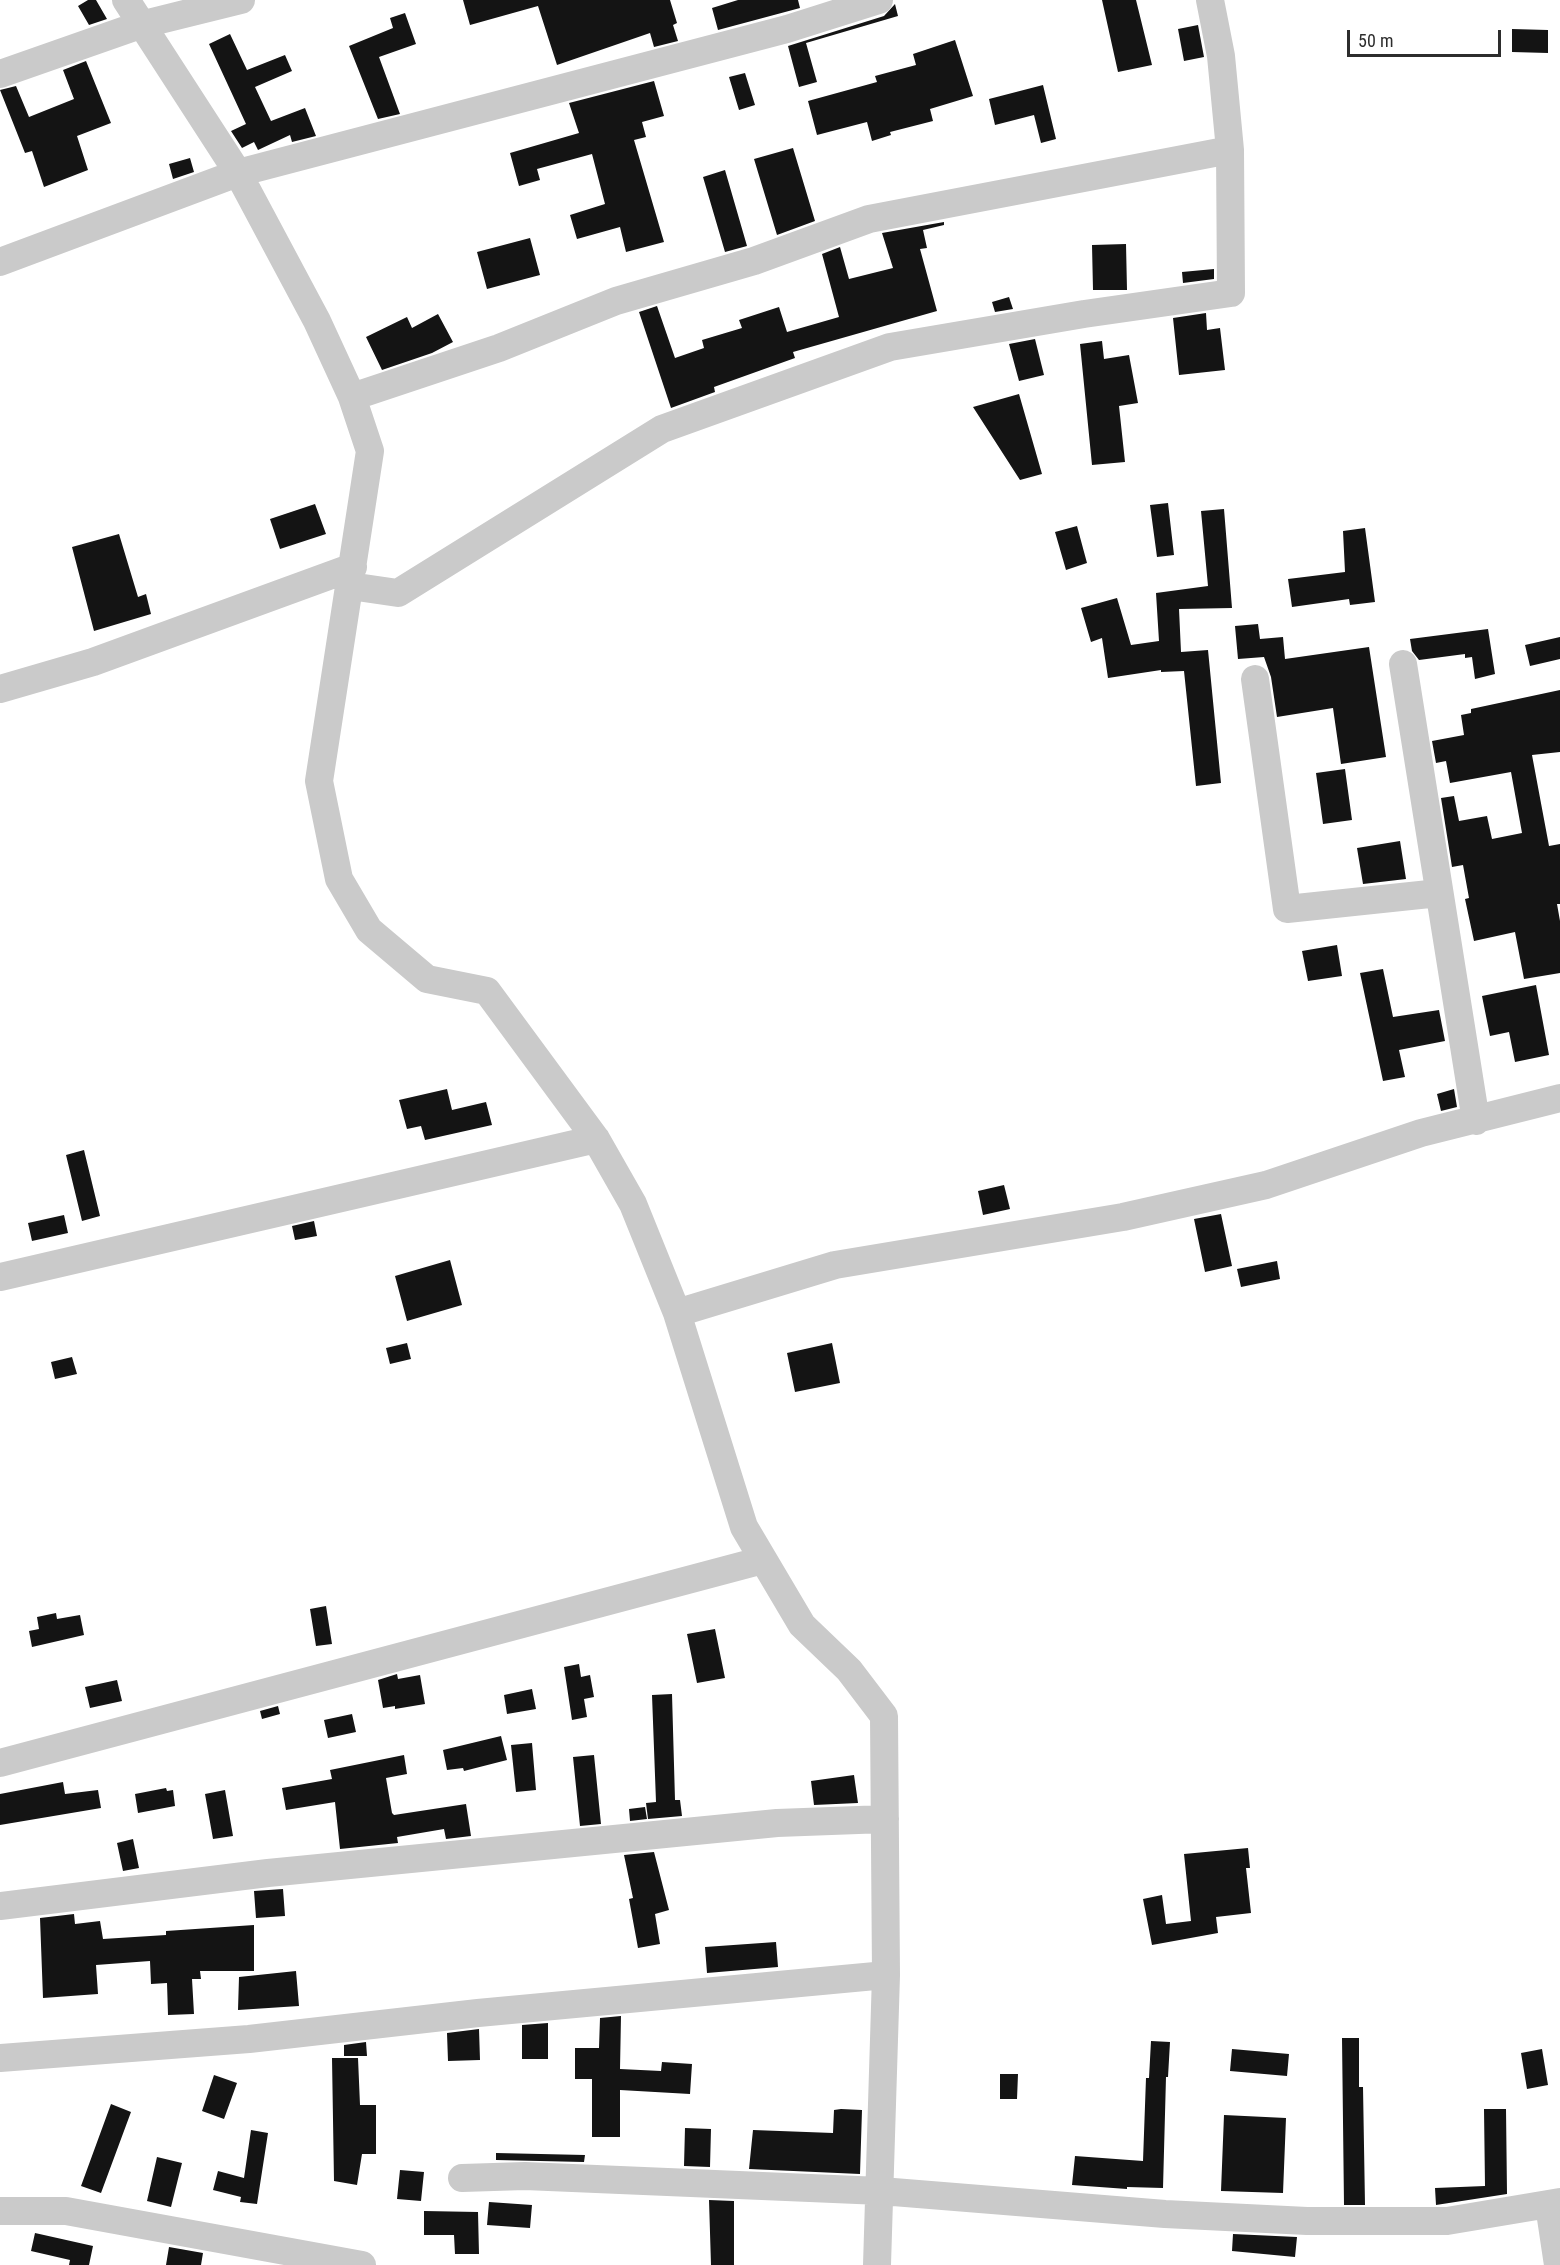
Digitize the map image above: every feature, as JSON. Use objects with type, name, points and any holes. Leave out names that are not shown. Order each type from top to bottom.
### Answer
[{"type":"street","points":[[126,0],[238,173],[317,321],[352,397],[370,451],[319,780],[339,879],[369,930],[427,979],[487,991],[596,1139],[633,1204],[677,1313],[744,1527],[802,1625],[849,1670],[884,1716],[886,1975],[880,2110],[881,2191],[877,2265]]},
{"type":"street","points":[[0,74],[140,24],[241,0]]},
{"type":"street","points":[[0,262],[238,173],[787,29],[879,0]]},
{"type":"street","points":[[0,688],[93,663],[352,576],[398,593],[662,429],[890,347],[1084,314],[1231,293],[1230,150],[1221,56],[1210,0]]},
{"type":"street","points":[[352,397],[499,348],[616,301],[754,261],[869,219],[1230,150]]},
{"type":"street","points":[[1403,664],[1476,1121]]},
{"type":"street","points":[[1255,679],[1287,909],[1439,893]]},
{"type":"street","points":[[677,1313],[835,1265],[1123,1218],[1266,1185],[1421,1133],[1560,1098]]},
{"type":"street","points":[[0,1277],[596,1139]]},
{"type":"street","points":[[0,1763],[763,1560]]},
{"type":"street","points":[[0,1906],[268,1872],[777,1823],[885,1819]]},
{"type":"street","points":[[0,2058],[249,2039],[478,2013],[886,1975]]},
{"type":"street","points":[[462,2178],[525,2176],[881,2191],[1165,2214],[1307,2222],[1447,2221],[1555,2203],[1558,2265]]},
{"type":"street","points":[[0,2211],[66,2211],[362,2265]]},
{"type":"building","points":[[88,0],[96,0],[107,19],[89,25],[78,6]]},
{"type":"building","points":[[463,0],[670,0],[677,23],[673,25],[678,41],[654,47],[650,33],[557,65],[538,6],[470,25]]},
{"type":"building","points":[[738,0],[798,0],[800,8],[718,30],[712,8]]},
{"type":"building","points":[[1102,0],[1136,0],[1152,65],[1118,72]]},
{"type":"building","points":[[895,4],[898,16],[806,43],[817,82],[799,87],[788,46],[884,16]]},
{"type":"building","points":[[405,13],[416,44],[379,57],[400,114],[378,119],[349,46],[393,28],[390,18]]},
{"type":"building","points":[[1198,25],[1204,57],[1184,61],[1178,29]]},
{"type":"building","points":[[1512,29],[1548,30],[1548,53],[1512,52]]},
{"type":"building","points":[[230,34],[247,70],[285,55],[292,71],[255,87],[271,121],[305,108],[316,136],[292,142],[290,135],[258,150],[254,142],[242,148],[231,131],[246,124],[209,44]]},
{"type":"building","points":[[955,40],[973,96],[930,109],[933,121],[890,132],[891,135],[872,141],[867,122],[817,135],[808,101],[877,82],[875,76],[916,65],[913,54]]},
{"type":"building","points":[[86,61],[111,123],[77,136],[88,170],[44,187],[32,151],[25,153],[0,90],[16,86],[29,117],[74,99],[63,70]]},
{"type":"building","points":[[745,73],[755,105],[739,110],[729,77]]},
{"type":"building","points":[[654,81],[664,116],[642,122],[646,137],[634,140],[664,242],[626,252],[620,227],[577,239],[570,215],[605,204],[592,154],[537,169],[540,180],[519,186],[510,153],[579,133],[569,103]]},
{"type":"building","points":[[1043,85],[1056,139],[1041,143],[1034,115],[995,125],[989,99]]},
{"type":"building","points":[[793,148],[815,221],[777,235],[754,159]]},
{"type":"building","points":[[190,158],[194,172],[173,179],[169,164]]},
{"type":"building","points":[[725,170],[747,246],[725,252],[703,177]]},
{"type":"building","points":[[944,222],[944,225],[923,230],[927,248],[920,249],[937,311],[793,352],[795,358],[714,387],[715,392],[671,408],[639,312],[657,306],[675,358],[704,348],[702,340],[742,328],[739,320],[779,307],[787,332],[839,317],[822,254],[840,247],[849,279],[893,268],[882,233]]},
{"type":"building","points":[[530,238],[540,275],[487,289],[477,252]]},
{"type":"building","points":[[1126,244],[1127,290],[1093,290],[1092,245]]},
{"type":"building","points":[[1214,269],[1214,279],[1183,283],[1182,272]]},
{"type":"building","points":[[1009,297],[1013,309],[995,312],[992,302]]},
{"type":"building","points":[[1206,313],[1207,330],[1220,328],[1225,370],[1179,375],[1173,318]]},
{"type":"building","points":[[438,314],[453,342],[432,353],[382,370],[366,337],[407,317],[412,328]]},
{"type":"building","points":[[1035,339],[1044,375],[1019,381],[1009,344]]},
{"type":"building","points":[[1102,341],[1104,359],[1129,355],[1138,403],[1119,406],[1125,462],[1092,465],[1080,344]]},
{"type":"building","points":[[1019,394],[1042,474],[1020,480],[973,407]]},
{"type":"building","points":[[1168,503],[1174,555],[1157,557],[1150,505]]},
{"type":"building","points":[[315,504],[326,534],[280,549],[270,519]]},
{"type":"building","points":[[1224,509],[1232,608],[1179,609],[1181,652],[1208,650],[1221,783],[1196,786],[1184,671],[1161,672],[1161,670],[1108,678],[1102,638],[1091,642],[1081,608],[1117,598],[1131,645],[1159,641],[1156,593],[1208,586],[1201,511]]},
{"type":"building","points":[[1077,526],[1087,563],[1066,570],[1055,532]]},
{"type":"building","points":[[1365,528],[1375,602],[1350,605],[1349,599],[1292,607],[1288,579],[1345,572],[1343,531]]},
{"type":"building","points":[[119,534],[138,597],[146,594],[151,614],[94,631],[72,547]]},
{"type":"building","points":[[1258,624],[1260,639],[1283,637],[1285,659],[1369,647],[1386,757],[1341,764],[1333,708],[1277,717],[1271,677],[1264,657],[1238,659],[1235,626]]},
{"type":"building","points":[[1488,629],[1495,674],[1475,679],[1472,657],[1465,658],[1465,654],[1419,660],[1412,651],[1410,639]]},
{"type":"building","points":[[1560,637],[1560,659],[1530,666],[1525,645]]},
{"type":"building","points":[[1560,690],[1560,752],[1532,755],[1549,846],[1560,844],[1560,904],[1557,904],[1560,921],[1560,973],[1524,979],[1515,932],[1474,941],[1465,899],[1469,898],[1463,865],[1452,867],[1441,798],[1454,796],[1459,821],[1487,816],[1492,839],[1522,833],[1511,772],[1450,783],[1446,761],[1436,763],[1432,741],[1464,735],[1461,715],[1471,713],[1471,709]]},
{"type":"building","points":[[1345,769],[1352,820],[1323,824],[1316,773]]},
{"type":"building","points":[[1400,841],[1406,879],[1363,884],[1357,848]]},
{"type":"building","points":[[1337,945],[1342,976],[1308,981],[1302,951]]},
{"type":"building","points":[[1383,969],[1393,1017],[1439,1010],[1445,1041],[1399,1050],[1405,1077],[1383,1081],[1360,973]]},
{"type":"building","points":[[1536,985],[1549,1055],[1515,1062],[1509,1032],[1490,1036],[1482,996]]},
{"type":"building","points":[[447,1089],[452,1110],[486,1102],[492,1125],[425,1140],[421,1126],[407,1129],[399,1100]]},
{"type":"building","points":[[1454,1089],[1457,1107],[1441,1111],[1437,1094]]},
{"type":"building","points":[[84,1150],[100,1216],[82,1221],[66,1155]]},
{"type":"building","points":[[1004,1185],[1010,1209],[983,1215],[978,1191]]},
{"type":"building","points":[[1221,1214],[1232,1266],[1205,1272],[1194,1219]]},
{"type":"building","points":[[64,1215],[68,1233],[32,1241],[28,1223]]},
{"type":"building","points":[[314,1221],[317,1236],[295,1240],[292,1226]]},
{"type":"building","points":[[450,1260],[462,1305],[407,1321],[395,1276]]},
{"type":"building","points":[[1277,1261],[1280,1279],[1241,1287],[1237,1269]]},
{"type":"building","points":[[407,1343],[411,1359],[390,1364],[386,1348]]},
{"type":"building","points":[[832,1343],[840,1383],[795,1392],[787,1353]]},
{"type":"building","points":[[72,1357],[77,1374],[55,1379],[51,1362]]},
{"type":"building","points":[[326,1606],[332,1644],[316,1646],[310,1609]]},
{"type":"building","points":[[56,1613],[57,1619],[80,1615],[84,1635],[32,1647],[29,1631],[39,1629],[37,1617]]},
{"type":"building","points":[[715,1629],[725,1678],[697,1683],[687,1634]]},
{"type":"building","points":[[579,1664],[581,1677],[590,1675],[594,1697],[584,1699],[587,1717],[572,1720],[564,1667]]},
{"type":"building","points":[[397,1674],[398,1679],[420,1675],[425,1704],[395,1709],[395,1706],[383,1708],[378,1680]]},
{"type":"building","points":[[117,1680],[122,1701],[90,1708],[85,1687]]},
{"type":"building","points":[[532,1689],[536,1709],[507,1714],[504,1695]]},
{"type":"building","points":[[672,1694],[675,1800],[680,1800],[682,1816],[648,1819],[646,1803],[656,1802],[652,1695]]},
{"type":"building","points":[[278,1706],[280,1714],[262,1719],[260,1711]]},
{"type":"building","points":[[352,1714],[356,1732],[328,1738],[324,1720]]},
{"type":"building","points":[[501,1736],[507,1760],[464,1771],[463,1768],[447,1770],[443,1750]]},
{"type":"building","points":[[532,1743],[536,1790],[516,1792],[511,1745]]},
{"type":"building","points":[[404,1755],[407,1774],[386,1778],[392,1813],[394,1815],[466,1804],[471,1836],[446,1839],[444,1829],[397,1837],[398,1843],[340,1849],[335,1802],[286,1810],[282,1788],[332,1779],[330,1770]]},
{"type":"building","points":[[594,1755],[601,1824],[580,1826],[573,1757]]},
{"type":"building","points":[[854,1775],[858,1803],[814,1805],[811,1781]]},
{"type":"building","points":[[63,1782],[65,1794],[98,1790],[101,1808],[0,1825],[0,1794]]},
{"type":"building","points":[[166,1788],[167,1791],[173,1790],[175,1806],[138,1813],[135,1794]]},
{"type":"building","points":[[225,1790],[233,1836],[213,1839],[205,1794]]},
{"type":"building","points":[[645,1807],[647,1819],[630,1821],[629,1809]]},
{"type":"building","points":[[133,1839],[139,1868],[123,1871],[117,1843]]},
{"type":"building","points":[[1248,1848],[1250,1868],[1246,1868],[1251,1913],[1216,1917],[1218,1933],[1152,1945],[1143,1899],[1162,1895],[1166,1924],[1191,1921],[1184,1854]]},
{"type":"building","points":[[654,1852],[669,1910],[655,1914],[660,1944],[638,1948],[629,1899],[633,1898],[624,1855]]},
{"type":"building","points":[[283,1889],[285,1916],[256,1918],[254,1891]]},
{"type":"building","points":[[74,1914],[75,1924],[100,1921],[103,1939],[166,1935],[166,1931],[254,1925],[254,1971],[200,1971],[201,1979],[192,1979],[194,2014],[168,2015],[167,1983],[151,1984],[150,1961],[96,1965],[98,1994],[43,1998],[40,1918]]},
{"type":"building","points":[[776,1942],[778,1967],[707,1973],[705,1947]]},
{"type":"building","points":[[296,1971],[299,2006],[238,2010],[239,1977]]},
{"type":"building","points":[[621,2016],[620,2069],[661,2071],[662,2062],[692,2064],[690,2094],[620,2090],[620,2137],[592,2137],[592,2079],[575,2079],[575,2048],[599,2048],[600,2018]]},
{"type":"building","points":[[548,2023],[548,2059],[522,2059],[522,2025]]},
{"type":"building","points":[[479,2029],[480,2060],[448,2061],[447,2033]]},
{"type":"building","points":[[1342,2038],[1359,2038],[1359,2087],[1363,2087],[1365,2205],[1344,2205]]},
{"type":"building","points":[[1151,2041],[1170,2042],[1168,2077],[1166,2077],[1163,2188],[1127,2187],[1127,2189],[1072,2185],[1075,2156],[1143,2161],[1146,2078],[1149,2078]]},
{"type":"building","points":[[366,2042],[367,2056],[344,2056],[344,2045]]},
{"type":"building","points":[[1232,2049],[1289,2054],[1287,2076],[1230,2071]]},
{"type":"building","points":[[1542,2049],[1548,2085],[1527,2089],[1521,2053]]},
{"type":"building","points":[[332,2058],[358,2058],[360,2105],[376,2105],[376,2154],[362,2154],[357,2185],[334,2181]]},
{"type":"building","points":[[1000,2074],[1018,2074],[1017,2099],[1000,2099]]},
{"type":"building","points":[[214,2075],[237,2083],[224,2119],[202,2111]]},
{"type":"building","points":[[111,2104],[131,2112],[101,2193],[81,2186]]},
{"type":"building","points":[[1484,2109],[1506,2109],[1507,2194],[1436,2205],[1435,2188],[1485,2186]]},
{"type":"building","points":[[834,2110],[862,2110],[860,2174],[749,2169],[753,2130],[833,2133]]},
{"type":"building","points":[[1224,2115],[1286,2118],[1283,2193],[1221,2191]]},
{"type":"building","points":[[685,2128],[711,2129],[710,2167],[684,2166]]},
{"type":"building","points":[[251,2130],[268,2133],[257,2204],[240,2202],[241,2197],[213,2190],[218,2171],[244,2178]]},
{"type":"building","points":[[496,2153],[585,2155],[584,2162],[496,2160]]},
{"type":"building","points":[[157,2157],[182,2163],[171,2207],[147,2201]]},
{"type":"building","points":[[400,2170],[424,2172],[421,2201],[397,2199]]},
{"type":"building","points":[[709,2200],[734,2201],[734,2265],[711,2265]]},
{"type":"building","points":[[489,2202],[532,2205],[530,2228],[487,2225]]},
{"type":"building","points":[[424,2211],[478,2212],[479,2254],[455,2254],[454,2235],[424,2235]]},
{"type":"building","points":[[35,2233],[93,2246],[89,2265],[69,2265],[70,2260],[31,2251]]},
{"type":"building","points":[[1233,2234],[1297,2237],[1295,2257],[1232,2251]]},
{"type":"building","points":[[169,2247],[203,2253],[201,2265],[166,2265]]}]
